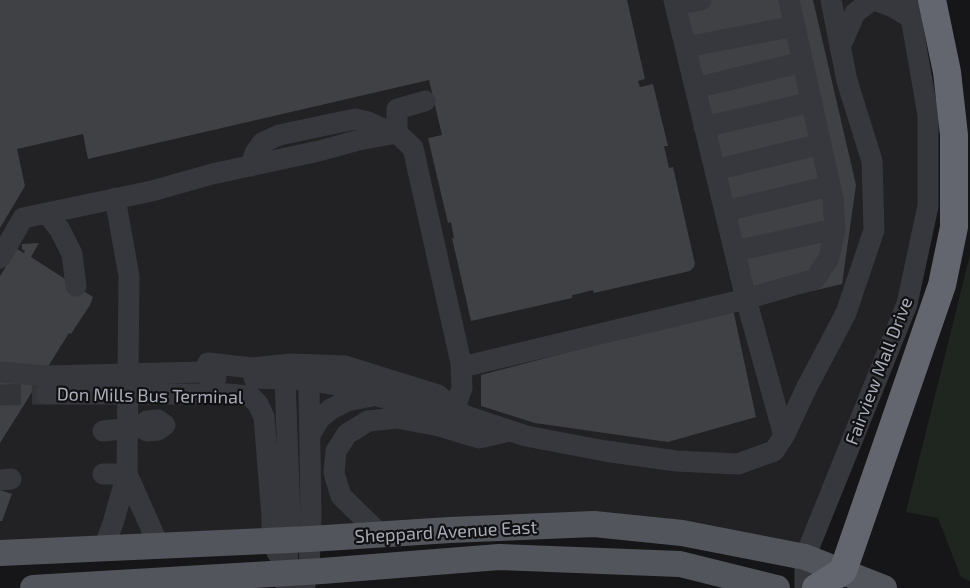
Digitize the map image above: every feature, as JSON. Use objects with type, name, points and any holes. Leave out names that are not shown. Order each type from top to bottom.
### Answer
[{"type":"highway","points":[[816,588],[843,572],[942,285],[954,227],[954,135],[947,72],[932,0]]},
{"type":"main road","name":"Sheppard Avenue East","points":[[0,553],[594,524],[682,533],[805,557],[884,588]]},
{"type":"main road","name":"Sheppard Avenue East","points":[[34,588],[296,580],[365,568],[499,557],[680,564],[777,588]]},
{"type":"main road","points":[[337,588],[365,568]]},
{"type":"street","points":[[701,0],[675,3],[746,299],[784,436]]},
{"type":"street","points":[[462,366],[746,299],[815,280],[829,258],[835,229],[833,199],[789,0]]},
{"type":"street","points":[[0,372],[128,385],[204,372],[208,363],[288,372],[345,366],[438,395],[454,410],[466,416],[526,436],[605,451],[676,461],[738,464],[774,451],[784,436],[807,387],[846,313],[874,230],[872,160],[846,82],[831,0]]},
{"type":"street","points":[[840,47],[854,13],[873,0],[911,10]]},
{"type":"street","name":"Fairview Mall Drive","points":[[804,588],[805,557],[907,304],[928,206],[928,115],[911,10]]},
{"type":"street","points":[[686,48],[795,26]]},
{"type":"street","points":[[695,88],[803,62]]},
{"type":"street","points":[[395,133],[397,109],[425,101]]},
{"type":"street","points":[[704,126],[812,102]]},
{"type":"street","points":[[0,258],[24,218],[152,191],[212,174],[395,133]]},
{"type":"street","points":[[395,133],[413,148],[462,366],[462,388],[454,410]]},
{"type":"street","points":[[715,170],[821,144]]},
{"type":"street","points":[[725,211],[830,186]]},
{"type":"street","points":[[104,548],[127,474],[134,427],[128,385],[129,276],[115,198]]},
{"type":"street","points":[[47,212],[60,230],[72,254],[76,286]]},
{"type":"street","points":[[734,251],[835,229]]},
{"type":"street","points":[[288,372],[308,380],[341,386],[440,413],[454,410]]},
{"type":"street","points":[[288,372],[290,540],[296,580]]},
{"type":"street","points":[[290,540],[310,435],[308,380]]},
{"type":"street","name":"Don Mills Bus Terminal","points":[[46,394],[128,385],[250,396],[258,404],[264,417],[272,516],[290,540],[296,580]]},
{"type":"street","points":[[310,435],[320,418],[331,409],[347,401],[374,396]]},
{"type":"street","points":[[381,535],[341,496],[334,473],[336,451],[347,434],[368,421],[397,418],[439,426],[479,438],[510,431]]},
{"type":"street","points":[[103,431],[134,427]]},
{"type":"street","points":[[103,474],[127,474]]},
{"type":"street","points":[[127,474],[159,546]]},
{"type":"shaded area","points":[[0,0],[908,0],[928,115],[907,304],[805,557],[682,533],[0,553]]},
{"type":"shaded area","points":[[970,255],[970,581],[961,577],[938,518],[906,512]]},
{"type":"building","points":[[0,0],[627,0],[645,79],[638,81],[640,87],[653,84],[668,146],[664,146],[669,168],[673,167],[695,264],[694,267],[690,271],[594,293],[593,290],[572,295],[572,298],[471,321],[452,238],[454,238],[451,222],[448,223],[428,138],[442,135],[429,80],[88,159],[83,134],[17,149],[25,186],[0,228]]},
{"type":"building","points":[[673,0],[813,0],[856,185],[842,284],[757,304]]},
{"type":"building","points":[[39,243],[31,257],[93,297],[90,305],[71,334],[69,333],[0,443],[0,276],[17,249],[24,253],[22,244]]},
{"type":"building","points":[[733,309],[756,417],[668,442],[535,423],[481,406],[481,375]]},
{"type":"building","points":[[0,490],[12,494],[2,521],[0,521]]},
{"type":"tunnel","points":[[0,395],[46,394]]}]
